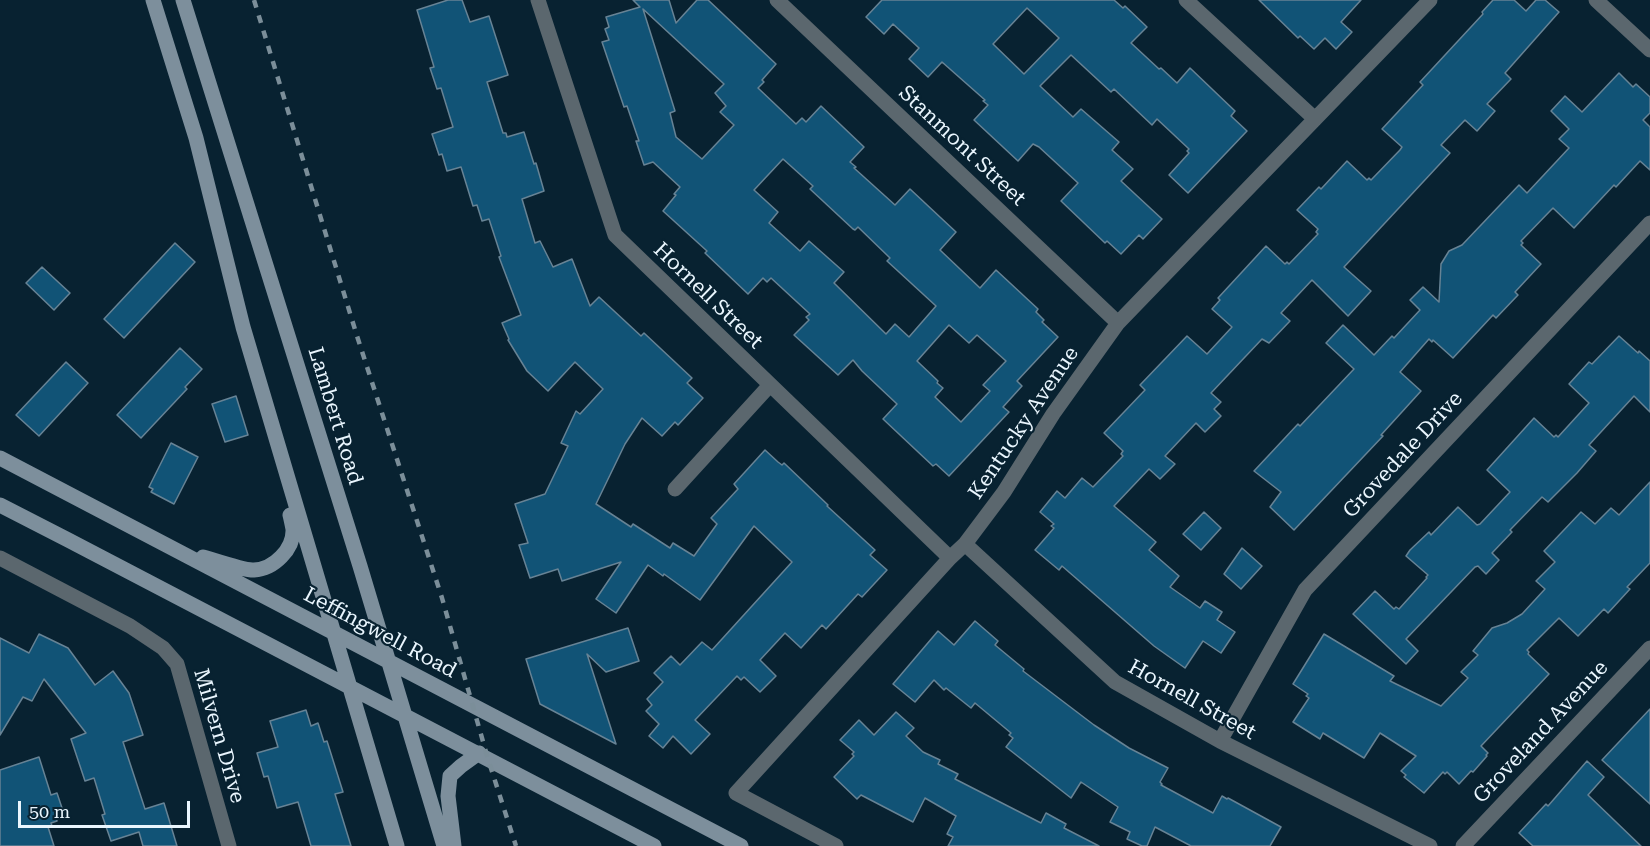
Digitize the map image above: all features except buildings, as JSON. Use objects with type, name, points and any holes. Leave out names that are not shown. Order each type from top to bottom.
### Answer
[{"type":"main road","points":[[153,0],[196,138],[243,327],[398,846]]},
{"type":"main road","name":"Lambert Road","points":[[183,0],[360,566],[444,846]]},
{"type":"main road","points":[[177,551],[253,570],[270,566],[282,556],[290,545],[293,530],[272,427]]},
{"type":"main road","name":"Leffingwell Road","points":[[0,458],[741,846]]},
{"type":"main road","points":[[0,505],[654,846]]},
{"type":"main road","points":[[454,846],[448,796],[450,776],[479,753]]},
{"type":"street","name":"Hornell Street","points":[[538,0],[615,235],[950,558]]},
{"type":"street","name":"Stanmont Street","points":[[777,0],[1118,323]]},
{"type":"street","points":[[1186,0],[1314,119]]},
{"type":"street","name":"Kentucky Avenue","points":[[836,846],[736,793],[965,544],[1004,492],[1053,414],[1118,323],[1430,0]]},
{"type":"street","points":[[1596,0],[1650,50]]},
{"type":"street","name":"Grovedale Drive","points":[[1220,741],[1305,590],[1650,223]]},
{"type":"street","points":[[675,489],[770,385]]},
{"type":"street","name":"Hornell Street","points":[[965,544],[1115,682],[1220,741],[1430,846]]},
{"type":"street","name":"Milvern Drive","points":[[0,558],[130,626],[163,648],[177,664],[229,846]]},
{"type":"street","name":"Groveland Avenue","points":[[1463,846],[1650,648]]},
{"type":"railway","points":[[254,0],[357,336],[442,598],[488,759],[516,846]]}]
